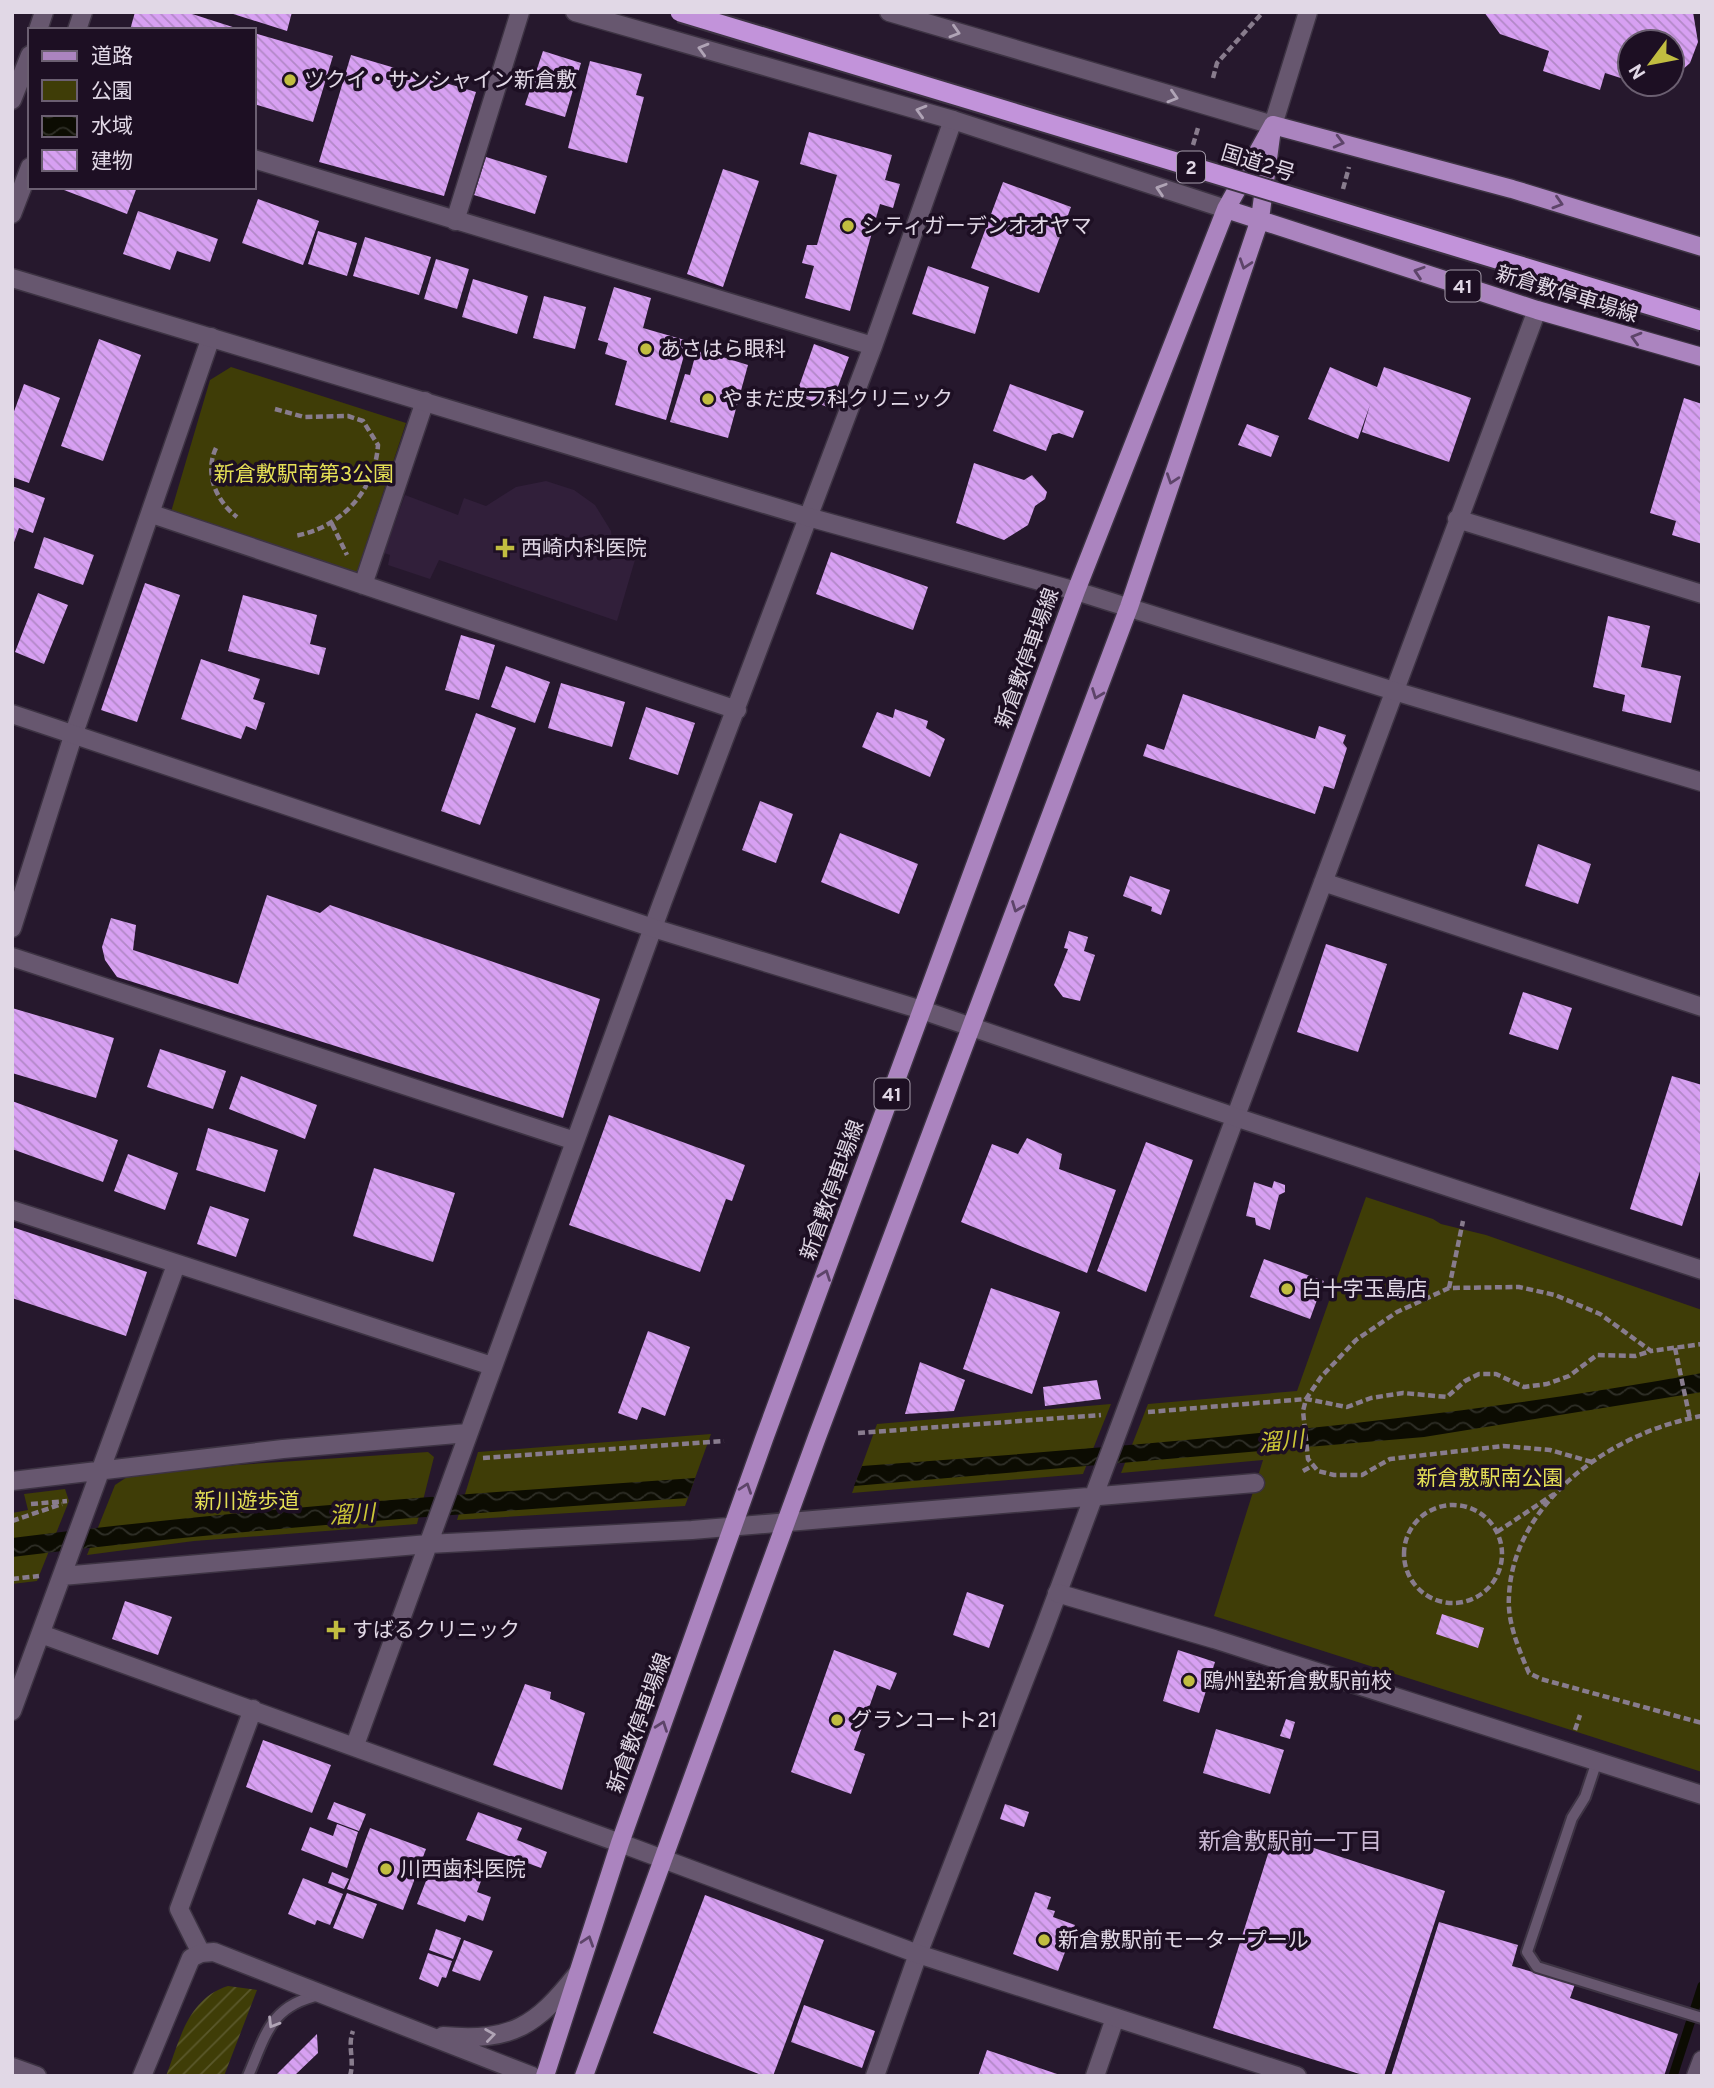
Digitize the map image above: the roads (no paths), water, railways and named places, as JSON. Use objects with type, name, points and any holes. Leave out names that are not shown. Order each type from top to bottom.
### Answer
[{"type":"highway","name":"国道2号","points":[[680,12],[1702,321]]},
{"type":"main road","name":"新倉敷停車場線","points":[[545,2076],[620,1843],[733,1526],[1076,590],[1226,209],[1273,125]]},
{"type":"main road","name":"41","points":[[584,2076],[788,1520],[1129,607],[1260,219],[1273,125]]},
{"type":"main road","points":[[1273,125],[1512,189],[1702,247]]},
{"type":"main road","name":"新倉敷停車場線","points":[[1226,209],[1537,310],[1702,357]]},
{"type":"street","points":[[455,221],[520,12]]},
{"type":"street","points":[[575,12],[953,120],[1226,209]]},
{"type":"street","points":[[889,12],[1273,125],[1308,12]]},
{"type":"street","points":[[14,91],[28,60]]},
{"type":"street","points":[[355,1745],[653,928],[873,346],[953,120]]},
{"type":"street","points":[[256,160],[873,346]]},
{"type":"street","points":[[12,214],[28,172]]},
{"type":"street","points":[[12,278],[808,517],[1076,590],[1394,691],[1702,782]]},
{"type":"street","points":[[875,2076],[918,1954],[1058,1593],[1537,310]]},
{"type":"street","points":[[12,928],[73,736],[211,337]]},
{"type":"street","points":[[363,585],[425,401]]},
{"type":"street","points":[[152,514],[737,710]]},
{"type":"street","points":[[1457,519],[1702,594]]},
{"type":"street","points":[[12,714],[653,928],[922,1010],[1235,1117],[1702,1270]]},
{"type":"street","points":[[1323,882],[1702,1007]]},
{"type":"street","points":[[12,957],[575,1141]]},
{"type":"street","points":[[12,1210],[492,1366]]},
{"type":"street","points":[[12,1711],[176,1265]]},
{"type":"street","points":[[12,1481],[283,1449],[468,1433]]},
{"type":"street","points":[[62,1576],[428,1544],[733,1526],[1255,1483]]},
{"type":"street","points":[[1058,1593],[1214,1639],[1702,1795]]},
{"type":"street","points":[[41,1634],[355,1745],[918,1954],[1297,2076]]},
{"type":"street","points":[[201,1953],[179,1909],[253,1709]]},
{"type":"street","points":[[142,2076],[191,1958],[201,1953],[214,1952],[532,2076]]},
{"type":"street","points":[[422,2034],[470,2038],[506,2033],[531,2023],[551,2008],[578,1973]]},
{"type":"street","points":[[1095,2076],[1115,2018]]},
{"type":"street","points":[[1696,2076],[1702,2060]]},
{"type":"street","points":[[12,2067],[37,2076]]},
{"type":"lane","points":[[1597,1762],[1585,1797],[1572,1818],[1527,1952],[1537,1966],[1696,2016]]},
{"type":"lane","points":[[248,2076],[278,2014],[300,1999],[320,1995]]},
{"type":"water","name":"溜川","points":[[1702,1373],[1702,1392],[1424,1437],[854,1486],[862,1466],[1283,1431],[1493,1406]]},
{"type":"water","name":"溜川","points":[[695,1478],[688,1498],[265,1530],[12,1557],[12,1538],[97,1528],[353,1503]]},
{"type":"waterway","points":[[1673,2076],[1702,1986]]},
{"type":"place","name":"ツクイ・サンシャイン新倉敷","points":[[290,80]]},
{"type":"place","name":"シティガーデンオオヤマ","points":[[848,226]]},
{"type":"place","name":"あさはら眼科","points":[[646,349]]},
{"type":"place","name":"やまだ皮フ科クリニック","points":[[708,399]]},
{"type":"place","name":"西崎内科医院","points":[[505,548]]},
{"type":"place","name":"白十字玉島店","points":[[1287,1289]]},
{"type":"place","name":"すばるクリニック","points":[[336,1630]]},
{"type":"place","name":"鴎州塾新倉敷駅前校","points":[[1189,1681]]},
{"type":"place","name":"グランコート21","points":[[837,1720]]},
{"type":"place","name":"川西歯科医院","points":[[386,1869]]},
{"type":"place","name":"新倉敷駅前モータープール","points":[[1044,1940]]},
{"type":"district","name":"新倉敷駅前一丁目","points":[[1290,1841]]},
{"type":"park label","name":"新倉敷駅南第3公園","points":[[304,474]]},
{"type":"park label","name":"新倉敷駅南公園","points":[[1490,1478]]},
{"type":"park label","name":"新川遊歩道","points":[[247,1501]]}]
